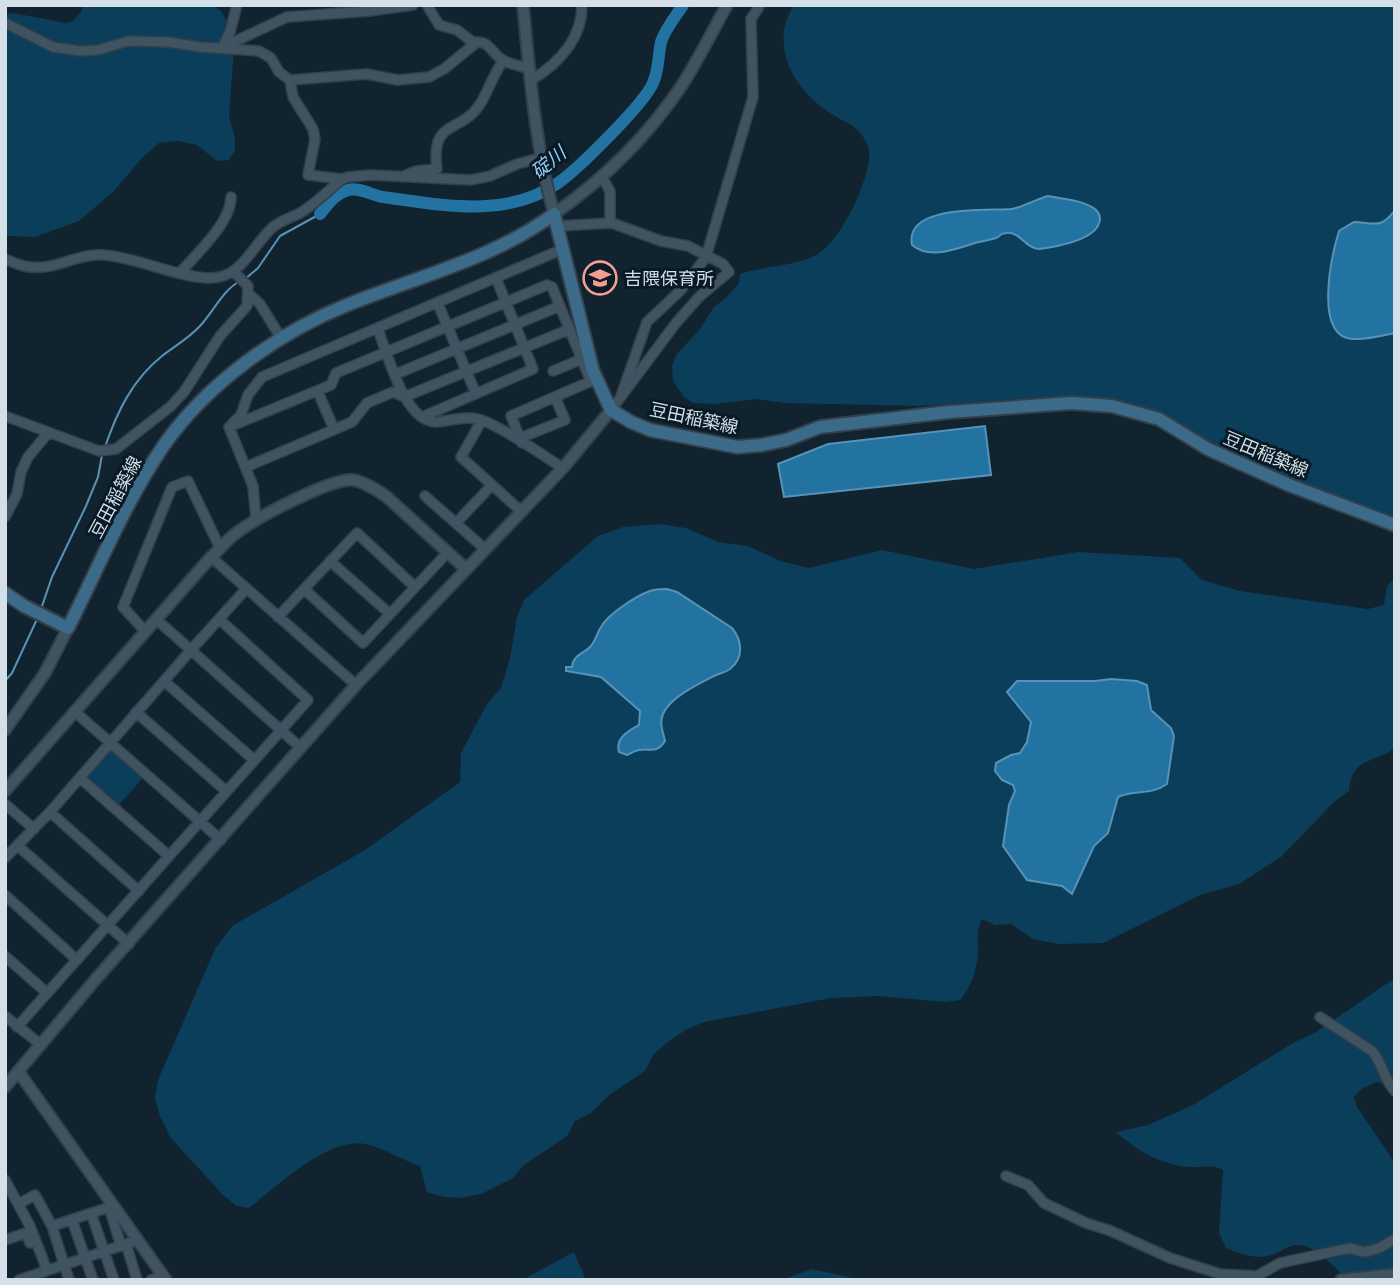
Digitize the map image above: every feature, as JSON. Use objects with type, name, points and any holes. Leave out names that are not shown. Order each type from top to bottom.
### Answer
[{"type":"main road","points":[[554,214],[593,379],[611,410]]},
{"type":"main road","name":"豆田稲築線","points":[[68,628],[140,483],[165,444],[223,382],[281,338],[344,306],[483,254],[540,225],[554,214]]},
{"type":"main road","name":"豆田稲築線","points":[[611,410],[650,430],[737,447],[786,440],[820,428],[949,412],[1071,402],[1112,406],[1159,419],[1208,449],[1289,485],[1395,525]]},
{"type":"main road","points":[[5,593],[68,628]]},
{"type":"street","points":[[222,48],[230,32],[237,5]]},
{"type":"street","points":[[222,48],[287,17],[413,5]]},
{"type":"street","points":[[427,5],[439,25],[457,30],[474,43]]},
{"type":"street","points":[[523,5],[540,158],[554,214]]},
{"type":"street","points":[[530,81],[551,67],[570,44],[579,30],[582,5]]},
{"type":"street","points":[[554,214],[602,177],[665,110],[684,82],[727,5]]},
{"type":"street","points":[[621,396],[647,322],[681,289],[706,257],[753,97],[751,19],[760,5]]},
{"type":"street","points":[[5,23],[53,47],[80,51],[98,50],[128,41],[168,41],[265,53],[279,72],[290,80],[366,74],[398,80],[429,77],[444,69],[474,43],[484,42],[503,61],[530,69]]},
{"type":"street","points":[[402,177],[416,171],[437,169],[435,150],[440,136],[468,118],[483,100],[503,61]]},
{"type":"street","points":[[290,80],[293,97],[313,129],[315,139],[307,175],[342,179]]},
{"type":"street","points":[[5,259],[29,268],[87,255],[105,255],[180,273],[215,278],[226,276],[234,272],[253,253],[273,226],[315,202],[342,179],[371,175],[474,180],[540,158]]},
{"type":"street","points":[[602,177],[610,191],[610,223]]},
{"type":"street","points":[[180,273],[223,222],[231,204],[231,197]]},
{"type":"street","points":[[7,1083],[356,685],[564,468],[692,306],[716,281],[729,272],[723,264],[688,246],[661,241],[610,223],[554,214]]},
{"type":"street","points":[[229,427],[241,415],[248,395],[262,377],[564,249]]},
{"type":"street","points":[[5,416],[99,451],[116,449],[170,407],[184,392],[220,337],[247,306],[249,294],[245,281],[234,272]]},
{"type":"street","points":[[422,417],[533,369],[496,278]]},
{"type":"street","points":[[229,427],[318,392],[331,385],[336,373],[550,285],[593,379],[511,416],[521,441]]},
{"type":"street","points":[[249,294],[260,304],[281,338]]},
{"type":"street","points":[[438,304],[476,394]]},
{"type":"street","points":[[396,374],[560,306]]},
{"type":"street","points":[[246,467],[352,422],[371,400],[393,392],[404,397],[570,329]]},
{"type":"street","points":[[378,330],[404,397],[422,417],[430,421],[467,418],[482,420],[564,468]]},
{"type":"street","points":[[553,371],[582,359]]},
{"type":"street","points":[[318,392],[334,429]]},
{"type":"street","points":[[521,441],[565,420],[555,397]]},
{"type":"street","points":[[482,420],[461,457],[522,512]]},
{"type":"street","points":[[229,427],[253,485],[257,519]]},
{"type":"street","points":[[5,517],[18,494],[20,472],[28,457],[48,433]]},
{"type":"street","points":[[5,791],[211,557],[233,536],[257,519],[334,482],[355,480],[375,488],[387,497],[466,569]]},
{"type":"street","points":[[145,631],[123,607],[172,487],[188,481],[220,548]]},
{"type":"street","points":[[456,523],[491,486]]},
{"type":"street","points":[[425,496],[485,550]]},
{"type":"street","points":[[278,617],[356,534],[415,587]]},
{"type":"street","points":[[304,589],[363,643],[447,552]]},
{"type":"street","points":[[211,557],[356,685]]},
{"type":"street","points":[[330,561],[390,614]]},
{"type":"street","points":[[5,858],[50,812],[246,589]]},
{"type":"street","points":[[156,619],[302,748]]},
{"type":"street","points":[[17,1027],[308,700],[219,620]]},
{"type":"street","points":[[5,730],[45,673],[68,628]]},
{"type":"street","points":[[164,681],[253,759]]},
{"type":"street","points":[[74,711],[221,840]]},
{"type":"street","points":[[136,712],[226,791]]},
{"type":"street","points":[[80,778],[169,856]]},
{"type":"street","points":[[5,804],[34,829]]},
{"type":"street","points":[[50,812],[139,891]]},
{"type":"street","points":[[19,846],[129,944]]},
{"type":"street","points":[[5,895],[77,960]]},
{"type":"street","points":[[5,956],[47,993]]},
{"type":"street","points":[[5,1016],[40,1044]]},
{"type":"street","points":[[1320,1017],[1372,1051],[1378,1058],[1387,1083],[1395,1091]]},
{"type":"street","points":[[18,1071],[111,1206],[165,1278],[151,1280]]},
{"type":"street","points":[[1006,1176],[1028,1185],[1044,1203],[1086,1223],[1221,1277],[1257,1276],[1280,1263],[1350,1248],[1369,1251],[1395,1239]]},
{"type":"street","points":[[5,1180],[30,1226],[44,1274]]},
{"type":"street","points":[[18,1204],[35,1195],[52,1226],[69,1280]]},
{"type":"street","points":[[52,1226],[111,1206]]},
{"type":"street","points":[[111,1206],[137,1280]]},
{"type":"street","points":[[91,1213],[114,1280]]},
{"type":"street","points":[[72,1220],[93,1280]]},
{"type":"street","points":[[5,1240],[26,1233],[44,1274]]},
{"type":"street","points":[[19,1280],[44,1274],[65,1264],[138,1240]]},
{"type":"street","points":[[1341,1280],[1395,1274]]},
{"type":"shaded area","points":[[82,5],[212,5],[221,11],[235,35],[229,116],[235,150],[229,160],[217,161],[197,145],[178,141],[159,143],[142,158],[114,191],[79,221],[35,237],[5,236],[5,15],[13,13],[66,23],[73,21],[82,11]]},
{"type":"shaded area","points":[[793,5],[1395,5],[1395,521],[1286,481],[1207,445],[1149,410],[1126,403],[1065,396],[919,406],[784,403],[757,399],[715,404],[693,403],[684,397],[673,381],[672,366],[677,354],[700,329],[714,307],[739,283],[740,274],[810,258],[827,247],[845,222],[866,176],[869,150],[862,136],[853,127],[821,107],[803,89],[790,68],[784,30]]},
{"type":"shaded area","points":[[1048,196],[1080,202],[1096,210],[1100,215],[1098,226],[1075,241],[1039,249],[1011,233],[935,253],[912,245],[913,232],[921,222],[934,216],[967,210],[1011,209]]},
{"type":"shaded area","points":[[1395,210],[1395,333],[1352,339],[1340,334],[1333,324],[1329,310],[1330,274],[1339,231],[1354,222],[1381,222]]},
{"type":"shaded area","points":[[985,426],[991,475],[784,497],[778,464],[828,444]]},
{"type":"shaded area","points":[[660,524],[686,528],[718,542],[748,546],[780,561],[809,568],[882,550],[974,569],[1078,552],[1180,558],[1202,580],[1240,591],[1368,609],[1384,605],[1387,586],[1395,579],[1395,748],[1359,767],[1354,772],[1349,791],[1335,801],[1281,857],[1239,884],[1200,895],[1103,943],[1059,944],[1033,939],[1011,924],[995,925],[982,919],[978,931],[975,972],[960,1000],[945,1002],[880,996],[831,998],[704,1022],[687,1029],[653,1055],[645,1071],[609,1095],[591,1113],[575,1121],[567,1136],[524,1165],[513,1178],[481,1194],[459,1198],[427,1192],[420,1166],[372,1146],[350,1144],[335,1148],[303,1166],[249,1208],[237,1206],[223,1195],[170,1137],[155,1098],[158,1080],[215,949],[232,926],[365,850],[460,782],[461,753],[487,704],[501,688],[510,658],[517,617],[524,600],[598,536],[623,527]]},
{"type":"shaded area","points":[[667,589],[677,592],[732,628],[740,643],[740,654],[730,669],[686,691],[672,702],[661,721],[665,741],[662,745],[656,749],[639,750],[627,755],[619,752],[619,743],[627,732],[639,725],[640,711],[601,677],[566,671],[566,667],[572,667],[576,657],[590,647],[599,630],[616,611],[644,593]]},
{"type":"shaded area","points":[[1017,681],[1137,681],[1147,685],[1151,710],[1171,728],[1174,736],[1167,784],[1155,790],[1118,797],[1108,833],[1094,846],[1072,894],[1062,886],[1027,880],[1003,846],[1009,805],[1015,791],[1013,785],[1002,780],[995,771],[996,763],[1020,753],[1027,742],[1031,722],[1007,692]]},
{"type":"shaded area","points":[[110,749],[143,778],[117,807],[84,778]]},
{"type":"shaded area","points":[[1395,978],[1395,1094],[1386,1085],[1377,1082],[1361,1089],[1354,1097],[1357,1107],[1395,1163],[1395,1277],[1348,1280],[1306,1246],[1292,1246],[1262,1257],[1226,1248],[1219,1233],[1223,1170],[1211,1166],[1179,1166],[1160,1160],[1141,1151],[1116,1132],[1148,1125],[1193,1105],[1293,1043],[1316,1032]]},
{"type":"shaded area","points":[[574,1252],[586,1280],[522,1280]]},
{"type":"shaded area","points":[[812,1269],[862,1280],[782,1280]]},
{"type":"waterway","name":"碇川","points":[[320,214],[336,197],[352,189],[383,197],[451,206],[473,206],[517,202],[558,183],[610,136],[647,93],[655,78],[663,37],[683,5]]},
{"type":"waterway","points":[[245,279],[258,268],[280,236],[320,214]]},
{"type":"waterway","points":[[105,447],[120,409],[142,375],[196,330],[223,296],[240,281]]},
{"type":"waterway","points":[[41,609],[52,577],[98,477],[102,455]]},
{"type":"waterway","points":[[5,681],[12,673],[38,617]]},
{"type":"place","name":"吉隈保育所","points":[[600,278]]}]
